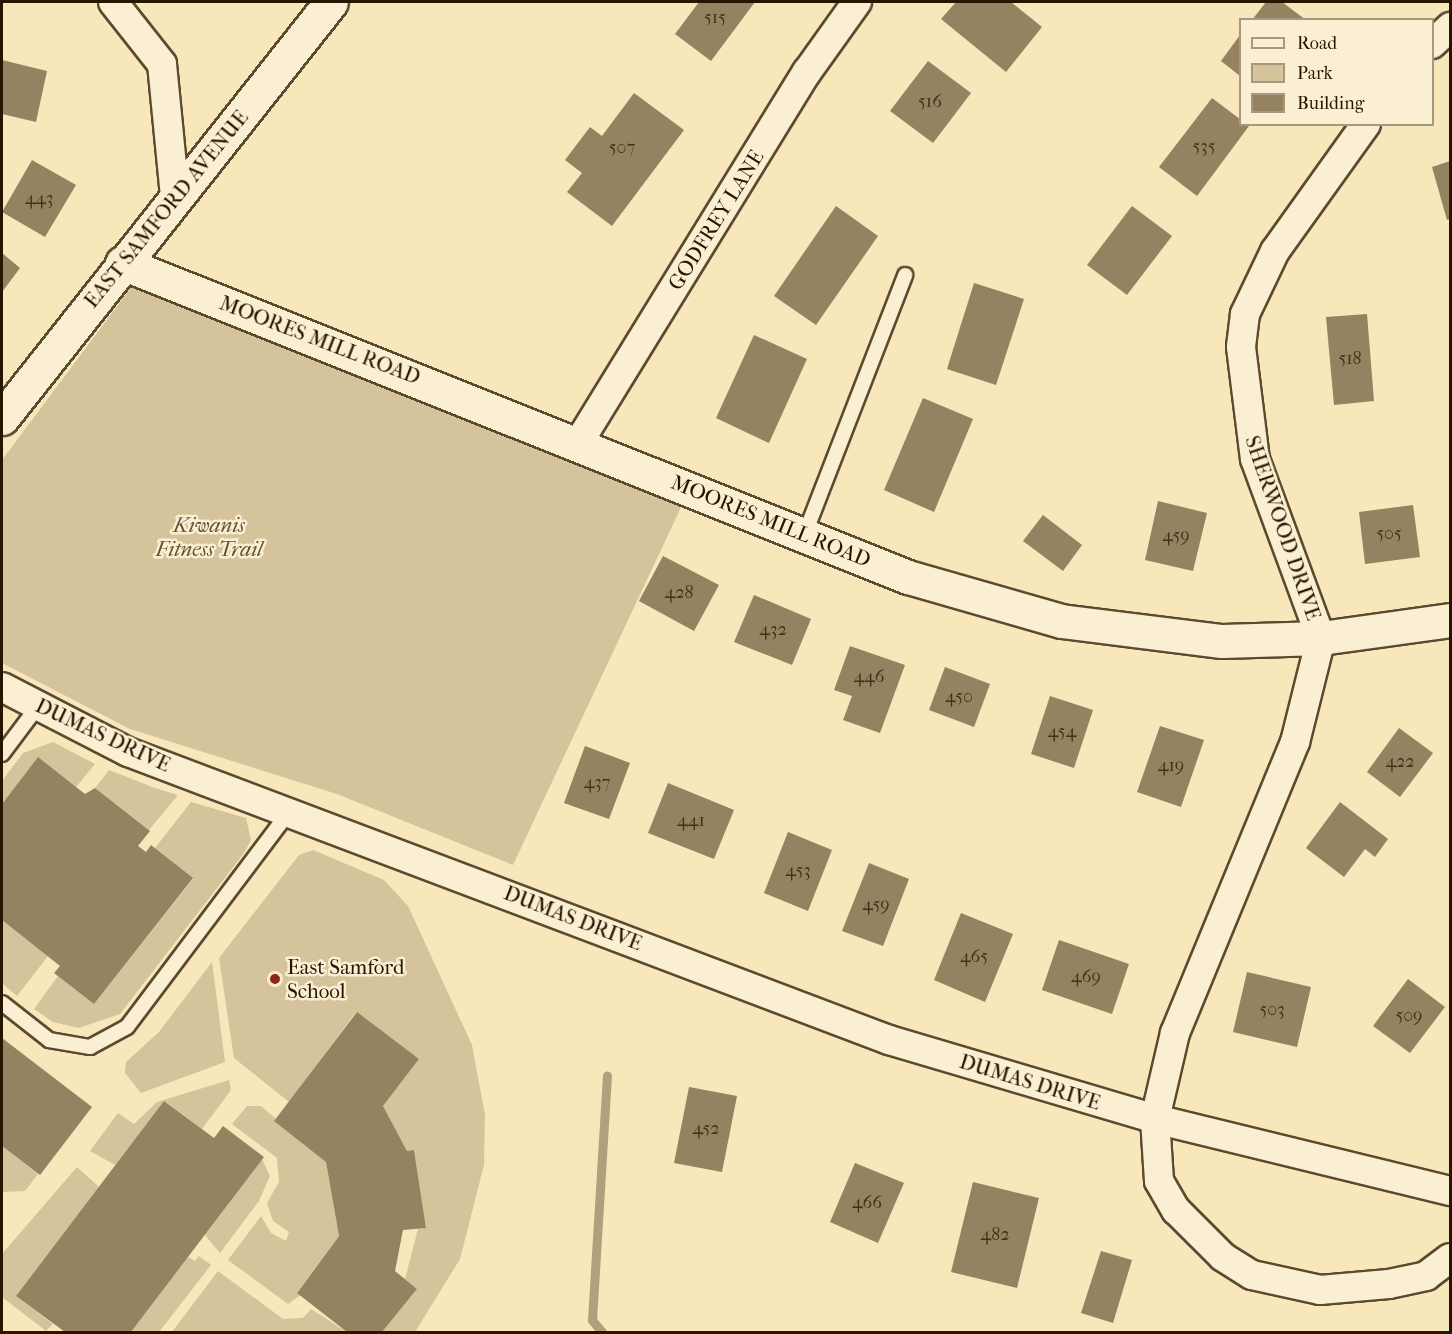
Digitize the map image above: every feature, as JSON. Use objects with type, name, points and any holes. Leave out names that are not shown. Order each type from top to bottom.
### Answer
[{"type":"street","points":[[113,2],[162,64],[175,197]]},
{"type":"street","name":"EAST SAMFORD AVENUE","points":[[2,418],[122,263],[331,2]]},
{"type":"street","name":"GODFREY LANE","points":[[579,442],[807,72],[857,2]]},
{"type":"street","points":[[1434,42],[1450,27]]},
{"type":"street","name":"SHERWOOD DRIVE","points":[[1155,1119],[1175,1033],[1295,742],[1321,638],[1255,459],[1241,347],[1245,314],[1275,251],[1365,126]]},
{"type":"street","name":"MOORES MILL ROAD","points":[[122,263],[579,442],[908,577],[1061,621],[1222,641],[1321,638],[1450,620]]},
{"type":"street","name":"DUMAS DRIVE","points":[[2,687],[128,752],[290,811],[889,1040],[1155,1119],[1450,1191]]},
{"type":"street","points":[[1155,1119],[1159,1181],[1176,1210],[1223,1257],[1252,1275],[1320,1290],[1389,1284],[1426,1276],[1450,1258]]},
{"type":"lane","points":[[804,536],[905,275]]},
{"type":"lane","points":[[2,754],[38,706]]},
{"type":"lane","points":[[2,1003],[49,1040],[90,1047],[127,1027],[290,811]]},
{"type":"green space","name":"Kiwanis Fitness Trail","points":[[133,285],[683,503],[513,865],[337,794],[130,729],[2,663],[2,460]]},
{"type":"green space","points":[[53,742],[95,764],[76,787],[38,757],[2,804],[2,781],[23,753]]},
{"type":"green space","points":[[109,770],[178,795],[149,830],[95,788]]},
{"type":"green space","points":[[191,802],[246,818],[251,840],[244,853],[120,1014],[79,1028],[53,1022],[34,1009],[58,976],[94,1004],[193,879],[155,848]]},
{"type":"green space","points":[[313,850],[384,880],[408,906],[472,1045],[485,1115],[484,1165],[460,1259],[415,1332],[382,1332],[417,1289],[405,1279],[418,1229],[426,1228],[414,1150],[407,1151],[383,1106],[419,1059],[356,1012],[289,1102],[234,1058],[219,958],[299,855]]},
{"type":"green space","points":[[2,920],[48,956],[17,996],[2,983]]},
{"type":"green space","points":[[212,962],[225,1062],[141,1093],[125,1073],[126,1062],[159,1032]]},
{"type":"green space","points":[[229,1080],[231,1090],[202,1129],[166,1102],[115,1165],[90,1151],[118,1113],[134,1124],[157,1102]]},
{"type":"green space","points":[[247,1106],[261,1106],[326,1162],[339,1236],[297,1292],[301,1295],[288,1304],[228,1260],[261,1216],[271,1233],[286,1241],[289,1232],[273,1221],[267,1203],[279,1182],[277,1158],[232,1124]]},
{"type":"green space","points":[[2,1146],[38,1174],[25,1191],[2,1192]]},
{"type":"green space","points":[[262,1159],[270,1176],[259,1201],[220,1253],[205,1235]]},
{"type":"green space","points":[[77,1167],[99,1187],[16,1296],[53,1324],[46,1331],[2,1297],[2,1254]]},
{"type":"green space","points":[[199,1256],[211,1265],[159,1332],[131,1332],[188,1257],[195,1261]]},
{"type":"green space","points":[[218,1271],[283,1319],[303,1318],[311,1309],[347,1332],[172,1332]]},
{"type":"building","points":[[699,2],[755,2],[711,61],[675,34]]},
{"type":"building","points":[[956,2],[1011,2],[1042,27],[1006,72],[941,19]]},
{"type":"building","points":[[1266,2],[1282,2],[1303,18],[1254,18]]},
{"type":"building","points":[[1239,36],[1239,75],[1221,61]]},
{"type":"building","points":[[2,60],[47,71],[36,122],[2,114]]},
{"type":"building","points":[[928,61],[971,93],[933,143],[890,111]]},
{"type":"building","points":[[634,93],[684,130],[612,226],[567,192],[582,173],[565,160],[590,127],[602,136]]},
{"type":"building","points":[[1212,98],[1239,118],[1239,126],[1249,126],[1197,196],[1159,167]]},
{"type":"building","points":[[32,160],[76,185],[45,237],[2,212]]},
{"type":"building","points":[[1450,161],[1450,219],[1447,220],[1432,167]]},
{"type":"building","points":[[836,206],[878,236],[816,325],[774,296]]},
{"type":"building","points":[[1132,206],[1172,236],[1127,295],[1087,265]]},
{"type":"building","points":[[2,253],[20,268],[2,292]]},
{"type":"building","points":[[974,283],[1024,299],[996,385],[947,369]]},
{"type":"building","points":[[1367,314],[1374,401],[1334,405],[1326,317]]},
{"type":"building","points":[[754,335],[807,359],[769,443],[716,418]]},
{"type":"building","points":[[923,398],[973,419],[934,512],[884,490]]},
{"type":"building","points":[[1158,501],[1207,513],[1193,571],[1145,560]]},
{"type":"building","points":[[1413,505],[1420,557],[1365,564],[1359,512]]},
{"type":"building","points":[[1043,515],[1082,545],[1063,571],[1023,541]]},
{"type":"building","points":[[663,556],[719,585],[694,631],[639,601]]},
{"type":"building","points":[[754,595],[811,619],[792,665],[734,642]]},
{"type":"building","points":[[850,646],[905,665],[880,733],[843,720],[852,696],[834,690]]},
{"type":"building","points":[[945,667],[990,684],[974,727],[929,710]]},
{"type":"building","points":[[1050,696],[1093,710],[1074,768],[1031,754]]},
{"type":"building","points":[[1160,726],[1204,740],[1181,807],[1137,792]]},
{"type":"building","points":[[1399,728],[1433,753],[1400,797],[1367,772]]},
{"type":"building","points":[[585,746],[630,763],[609,819],[564,803]]},
{"type":"building","points":[[38,757],[85,794],[95,788],[150,831],[138,846],[146,852],[151,845],[193,878],[94,1004],[54,973],[60,966],[2,920],[2,804]]},
{"type":"building","points":[[668,783],[734,810],[714,859],[648,833]]},
{"type":"building","points":[[1340,802],[1388,839],[1375,857],[1365,849],[1344,877],[1306,848]]},
{"type":"building","points":[[788,832],[832,850],[808,911],[764,893]]},
{"type":"building","points":[[869,863],[909,879],[883,946],[842,931]]},
{"type":"building","points":[[961,913],[1013,934],[985,1002],[934,980]]},
{"type":"building","points":[[1059,940],[1129,964],[1112,1014],[1042,990]]},
{"type":"building","points":[[1247,972],[1311,987],[1297,1047],[1233,1032]]},
{"type":"building","points":[[1408,979],[1445,1007],[1410,1053],[1373,1026]]},
{"type":"building","points":[[357,1012],[419,1059],[383,1106],[407,1151],[414,1150],[426,1228],[403,1230],[395,1271],[417,1289],[382,1332],[347,1332],[297,1293],[339,1236],[326,1162],[274,1121]]},
{"type":"building","points":[[2,1038],[92,1107],[40,1175],[2,1146]]},
{"type":"building","points":[[689,1087],[737,1096],[722,1172],[674,1163]]},
{"type":"building","points":[[164,1101],[214,1138],[223,1126],[264,1157],[131,1332],[65,1332],[16,1296]]},
{"type":"building","points":[[855,1163],[904,1183],[878,1243],[830,1222]]},
{"type":"building","points":[[973,1182],[1039,1198],[1017,1288],[951,1272]]},
{"type":"building","points":[[1101,1251],[1132,1260],[1113,1323],[1081,1313]]},
{"type":"waterway","points":[[602,1332],[592,1320],[607,1075]]},
{"type":"place","name":"East Samford School","points":[[275,979]]}]
